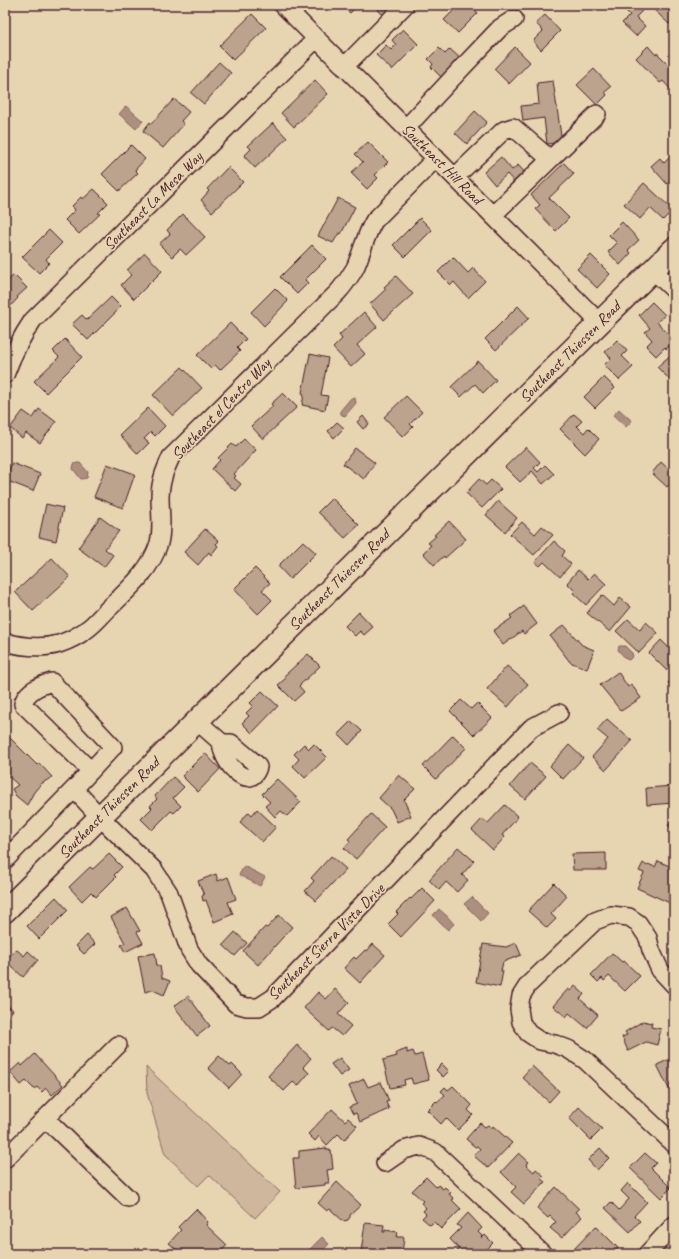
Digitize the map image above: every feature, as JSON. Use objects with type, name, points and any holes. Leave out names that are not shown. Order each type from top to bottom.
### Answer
[{"type":"main road","name":"Southeast Thiessen Road","points":[[5,911],[674,249]]},
{"type":"street","name":"Southeast Hill Road","points":[[283,5],[600,323]]},
{"type":"street","points":[[344,67],[405,5]]},
{"type":"street","points":[[406,128],[500,28],[514,19]]},
{"type":"street","name":"Southeast La Mesa Way","points":[[5,375],[13,353],[33,320],[317,38]]},
{"type":"street","points":[[493,215],[597,114]]},
{"type":"street","points":[[455,176],[504,130],[513,127],[550,159]]},
{"type":"street","name":"Southeast el Centro Way","points":[[5,642],[20,646],[36,647],[50,646],[74,638],[87,630],[138,579],[153,558],[159,543],[161,531],[161,481],[171,457],[338,292],[348,280],[355,268],[368,231],[374,221],[436,158]]},
{"type":"street","points":[[653,270],[674,290]]},
{"type":"street","points":[[5,860],[74,789],[91,771],[113,747],[52,682],[41,685],[25,698],[23,704],[91,771]]},
{"type":"street","name":"Southeast Sierra Vista Drive","points":[[74,789],[154,870],[162,880],[175,907],[189,949],[199,965],[236,1004],[247,1007],[259,1007],[273,998],[531,728],[559,713]]},
{"type":"street","points":[[197,721],[222,743]]},
{"type":"street","points":[[674,985],[660,970],[648,938],[638,923],[629,917],[611,915],[595,921],[528,985],[521,996],[518,1009],[521,1022],[528,1033],[540,1041],[555,1044],[585,1060],[674,1144]]},
{"type":"street","points":[[5,1159],[118,1045]]},
{"type":"street","points":[[46,1119],[128,1198]]},
{"type":"street","points":[[385,1163],[404,1150],[419,1146],[435,1152],[543,1254]]},
{"type":"street","points":[[647,1254],[673,1227]]},
{"type":"shaded area","points":[[126,106],[143,121],[136,129],[119,114]]},
{"type":"shaded area","points":[[351,398],[355,398],[356,403],[345,416],[342,415],[340,411]]},
{"type":"shaded area","points":[[619,409],[632,421],[626,427],[613,415]]},
{"type":"shaded area","points":[[80,463],[88,472],[87,478],[81,479],[73,469],[74,464]]},
{"type":"shaded area","points":[[619,646],[625,646],[632,653],[633,656],[629,660],[626,659],[618,650]]},
{"type":"shaded area","points":[[244,866],[265,877],[260,886],[239,875]]},
{"type":"shaded area","points":[[472,897],[488,913],[481,921],[464,904]]},
{"type":"shaded area","points":[[439,909],[454,924],[448,930],[433,915]]},
{"type":"shaded area","points":[[146,1067],[280,1192],[255,1218],[209,1175],[198,1186],[165,1154],[147,1093]]},
{"type":"shaded area","points":[[322,1237],[329,1244],[319,1254],[312,1254],[308,1251]]},
{"type":"building","points":[[341,5],[358,5],[350,13]]},
{"type":"building","points":[[382,5],[403,5],[388,20],[378,10]]},
{"type":"building","points":[[459,5],[470,5],[478,13],[458,33],[444,20]]},
{"type":"building","points":[[627,5],[636,5],[642,11],[636,17],[645,26],[636,36],[622,23],[630,15],[624,9]]},
{"type":"building","points":[[649,5],[673,5],[670,7],[674,11],[674,20],[669,24]]},
{"type":"building","points":[[252,14],[266,28],[233,60],[219,46]]},
{"type":"building","points":[[545,15],[560,31],[541,50],[533,41],[543,31],[536,23]]},
{"type":"building","points":[[403,29],[418,44],[392,70],[376,55],[386,45],[391,50],[396,45],[392,40]]},
{"type":"building","points":[[648,46],[674,70],[673,92],[663,81],[660,83],[636,58]]},
{"type":"building","points":[[515,47],[530,62],[509,84],[494,69]]},
{"type":"building","points":[[439,48],[445,54],[450,49],[462,60],[443,79],[431,67],[433,64],[428,59]]},
{"type":"building","points":[[219,62],[231,73],[204,104],[191,93]]},
{"type":"building","points":[[594,69],[611,87],[605,92],[607,95],[597,105],[577,85]]},
{"type":"building","points":[[315,80],[328,94],[294,127],[281,113]]},
{"type":"building","points":[[553,81],[562,142],[547,144],[544,118],[523,121],[521,106],[539,104],[537,83]]},
{"type":"building","points":[[174,99],[189,112],[181,121],[184,124],[163,148],[143,131],[150,122],[151,124]]},
{"type":"building","points":[[475,111],[487,122],[467,144],[455,133]]},
{"type":"building","points":[[273,123],[287,138],[255,168],[244,156],[251,149],[248,146]]},
{"type":"building","points":[[368,142],[388,162],[375,175],[378,178],[367,189],[351,173],[363,162],[355,154]]},
{"type":"building","points":[[131,145],[145,159],[135,170],[138,173],[119,191],[102,174]]},
{"type":"building","points":[[674,153],[674,177],[667,184],[651,166],[660,158],[664,163]]},
{"type":"building","points":[[501,157],[512,170],[518,165],[529,177],[518,186],[507,174],[495,185],[484,172]]},
{"type":"building","points":[[564,163],[574,174],[549,198],[569,218],[556,231],[535,209],[540,205],[531,195]]},
{"type":"building","points":[[228,167],[243,182],[212,212],[201,200],[209,191],[207,189]]},
{"type":"building","points":[[644,183],[673,210],[663,220],[650,208],[640,219],[624,204]]},
{"type":"building","points":[[94,189],[108,203],[98,213],[100,214],[79,234],[65,220],[75,210],[72,206],[81,197],[83,199]]},
{"type":"building","points":[[338,198],[355,207],[341,234],[339,233],[333,243],[318,236]]},
{"type":"building","points":[[183,214],[205,237],[186,255],[180,249],[172,257],[159,244],[170,234],[167,230]]},
{"type":"building","points":[[420,218],[432,230],[405,257],[393,245]]},
{"type":"building","points":[[622,222],[639,240],[628,250],[631,253],[620,265],[608,252],[617,243],[609,235]]},
{"type":"building","points":[[49,230],[62,243],[46,259],[49,263],[39,273],[22,257]]},
{"type":"building","points":[[312,245],[326,259],[305,280],[308,283],[297,294],[280,277]]},
{"type":"building","points":[[145,253],[162,271],[134,299],[121,285],[131,275],[127,270]]},
{"type":"building","points":[[591,255],[610,274],[597,288],[577,269]]},
{"type":"building","points":[[453,257],[468,273],[473,268],[485,281],[468,298],[454,282],[451,285],[438,272]]},
{"type":"building","points":[[14,275],[27,288],[17,297],[18,298],[5,312],[5,283]]},
{"type":"building","points":[[396,276],[413,294],[384,320],[370,304],[386,289],[384,287]]},
{"type":"building","points":[[275,288],[288,301],[264,326],[251,312]]},
{"type":"building","points":[[111,297],[121,307],[88,340],[72,324],[82,315],[87,320]]},
{"type":"building","points":[[652,302],[665,315],[657,322],[674,340],[666,349],[665,347],[656,356],[646,346],[652,340],[645,332],[650,328],[639,315]]},
{"type":"building","points":[[518,306],[529,318],[496,350],[485,339]]},
{"type":"building","points":[[364,312],[377,327],[357,345],[365,354],[351,367],[333,348],[342,339],[339,335]]},
{"type":"building","points":[[230,323],[246,339],[237,348],[240,351],[220,370],[215,365],[211,369],[197,355]]},
{"type":"building","points":[[65,339],[82,357],[46,393],[34,381],[59,357],[53,351]]},
{"type":"building","points":[[617,340],[627,351],[622,356],[633,367],[619,380],[604,365],[611,358],[605,352]]},
{"type":"building","points":[[674,352],[674,377],[670,380],[657,367]]},
{"type":"building","points":[[310,354],[328,358],[321,395],[328,396],[325,410],[302,405],[304,394],[302,393]]},
{"type":"building","points":[[478,361],[496,380],[483,393],[475,384],[461,397],[451,387]]},
{"type":"building","points":[[182,367],[202,388],[173,416],[153,395]]},
{"type":"building","points":[[604,377],[615,388],[595,408],[584,397]]},
{"type":"building","points":[[283,393],[297,407],[263,439],[251,426],[273,406],[271,404]]},
{"type":"building","points":[[406,396],[422,412],[410,424],[413,427],[403,437],[384,417]]},
{"type":"building","points":[[148,408],[165,426],[155,436],[151,432],[144,439],[149,443],[138,454],[120,435]]},
{"type":"building","points":[[39,409],[56,422],[40,443],[26,433],[22,438],[10,428],[23,411],[33,418]]},
{"type":"building","points":[[574,414],[582,421],[577,426],[584,433],[588,428],[599,439],[585,454],[560,429]]},
{"type":"building","points":[[363,416],[369,424],[363,429],[357,422]]},
{"type":"building","points":[[337,422],[344,428],[334,438],[328,431]]},
{"type":"building","points":[[244,439],[256,450],[234,474],[236,476],[234,478],[241,484],[235,491],[212,469],[220,460],[218,458],[232,444],[236,447]]},
{"type":"building","points":[[526,447],[540,462],[534,468],[538,472],[545,465],[554,474],[543,484],[532,471],[520,482],[505,467]]},
{"type":"building","points":[[355,448],[375,463],[364,479],[343,464]]},
{"type":"building","points":[[661,462],[674,474],[674,480],[667,487],[652,473]]},
{"type":"building","points":[[12,463],[40,474],[33,491],[5,480]]},
{"type":"building","points":[[107,464],[135,474],[123,508],[94,497]]},
{"type":"building","points":[[479,479],[486,485],[491,480],[501,489],[482,508],[466,493]]},
{"type":"building","points":[[332,498],[359,525],[345,538],[318,512]]},
{"type":"building","points":[[498,501],[517,518],[505,532],[486,515]]},
{"type":"building","points":[[46,504],[63,508],[56,541],[39,537]]},
{"type":"building","points":[[100,517],[119,531],[105,549],[113,555],[104,567],[78,548]]},
{"type":"building","points":[[449,521],[466,539],[445,558],[444,556],[434,565],[423,553],[431,545],[428,543],[436,536],[434,535]]},
{"type":"building","points":[[522,522],[535,534],[542,526],[553,535],[534,555],[510,534]]},
{"type":"building","points":[[205,529],[219,541],[216,544],[218,546],[211,555],[209,552],[198,565],[184,552]]},
{"type":"building","points":[[303,541],[316,553],[290,579],[278,566]]},
{"type":"building","points":[[554,541],[565,551],[562,556],[571,564],[560,577],[544,562],[540,566],[535,562]]},
{"type":"building","points":[[52,558],[70,577],[33,611],[15,592]]},
{"type":"building","points":[[255,568],[270,583],[262,590],[272,600],[258,614],[234,589]]},
{"type":"building","points":[[578,570],[588,579],[594,573],[606,584],[586,605],[573,593],[575,591],[567,583]]},
{"type":"building","points":[[602,595],[614,606],[620,598],[631,607],[610,632],[587,613]]},
{"type":"building","points":[[524,606],[537,624],[524,634],[522,631],[503,645],[493,631],[512,618],[510,616]]},
{"type":"building","points":[[359,612],[373,627],[364,635],[360,631],[355,636],[345,626]]},
{"type":"building","points":[[628,619],[640,630],[646,622],[658,633],[639,653],[616,631]]},
{"type":"building","points":[[564,625],[582,645],[594,650],[587,669],[570,662],[550,636]]},
{"type":"building","points":[[661,640],[674,653],[674,662],[666,670],[649,653]]},
{"type":"building","points":[[308,654],[320,666],[299,686],[304,692],[294,701],[278,685],[286,678],[284,676]]},
{"type":"building","points":[[507,666],[528,684],[508,707],[487,689]]},
{"type":"building","points":[[618,672],[628,687],[631,684],[641,698],[621,711],[600,685]]},
{"type":"building","points":[[674,676],[674,689],[668,683]]},
{"type":"building","points":[[262,691],[278,706],[252,733],[242,723],[249,716],[246,713],[253,706],[250,703]]},
{"type":"building","points":[[461,700],[471,709],[477,703],[492,718],[474,735],[450,711]]},
{"type":"building","points":[[607,719],[632,741],[606,770],[592,757],[608,739],[597,730]]},
{"type":"building","points":[[351,721],[362,731],[349,745],[338,734]]},
{"type":"building","points":[[5,733],[37,765],[39,763],[52,777],[41,784],[34,792],[27,805],[16,796],[12,789],[18,785],[5,773]]},
{"type":"building","points":[[453,735],[466,748],[436,779],[423,766]]},
{"type":"building","points":[[674,735],[674,747],[670,745]]},
{"type":"building","points":[[304,744],[309,749],[314,744],[327,757],[305,778],[293,766],[299,759],[294,754]]},
{"type":"building","points":[[569,745],[583,758],[563,779],[550,766]]},
{"type":"building","points":[[205,753],[220,769],[198,792],[182,776]]},
{"type":"building","points":[[530,763],[546,776],[525,799],[510,786]]},
{"type":"building","points":[[399,775],[415,789],[404,800],[411,816],[397,822],[391,809],[379,798]]},
{"type":"building","points":[[173,777],[184,787],[173,798],[181,806],[174,813],[171,811],[152,830],[141,819],[152,808],[150,806],[157,799],[155,796]]},
{"type":"building","points":[[277,779],[301,802],[287,816],[281,811],[275,817],[265,806],[270,802],[262,794]]},
{"type":"building","points":[[674,786],[674,803],[647,805],[646,788]]},
{"type":"building","points":[[505,805],[518,817],[502,835],[505,837],[493,850],[472,830],[482,819],[488,823]]},
{"type":"building","points":[[257,809],[276,827],[262,842],[240,822],[249,812],[252,815]]},
{"type":"building","points":[[371,814],[385,827],[356,859],[344,848],[350,841],[348,839]]},
{"type":"building","points":[[674,819],[674,831],[668,825]]},
{"type":"building","points":[[458,847],[474,861],[462,875],[468,880],[457,892],[446,882],[439,890],[429,880]]},
{"type":"building","points":[[606,853],[606,870],[573,870],[572,854]]},
{"type":"building","points":[[109,854],[122,867],[114,875],[116,877],[96,897],[91,892],[82,901],[69,887],[90,867],[93,869]]},
{"type":"building","points":[[331,856],[346,869],[316,901],[305,891],[314,881],[311,878]]},
{"type":"building","points":[[658,861],[674,868],[674,905],[637,888],[644,873],[639,871],[643,863],[647,866],[648,864],[655,867]]},
{"type":"building","points":[[216,874],[218,881],[228,877],[236,899],[228,902],[233,914],[214,922],[206,900],[203,901],[202,896],[204,895],[198,881]]},
{"type":"building","points":[[554,883],[567,896],[551,914],[556,919],[547,928],[528,911]]},
{"type":"building","points":[[422,888],[435,901],[401,937],[388,924],[398,914],[396,912]]},
{"type":"building","points":[[56,897],[68,910],[39,939],[27,926]]},
{"type":"building","points":[[127,908],[140,931],[137,932],[143,943],[125,952],[121,945],[125,943],[111,917]]},
{"type":"building","points":[[279,915],[292,927],[258,965],[243,951],[265,927],[267,928]]},
{"type":"building","points":[[235,932],[247,943],[235,956],[223,945]]},
{"type":"building","points":[[87,935],[95,944],[84,954],[76,946]]},
{"type":"building","points":[[516,943],[521,955],[503,962],[500,987],[476,982],[483,944],[506,947]]},
{"type":"building","points":[[373,944],[385,955],[360,983],[344,968],[354,957],[356,959],[365,950],[367,951]]},
{"type":"building","points":[[16,949],[24,956],[28,951],[38,960],[23,977],[12,967],[5,975],[5,954],[9,957]]},
{"type":"building","points":[[155,953],[157,966],[160,966],[162,978],[170,981],[164,995],[153,990],[145,992],[138,956]]},
{"type":"building","points":[[612,953],[622,962],[624,961],[640,976],[625,991],[609,976],[604,981],[602,978],[598,982],[591,975]]},
{"type":"building","points":[[575,986],[584,994],[580,999],[598,1015],[587,1028],[569,1013],[566,1017],[553,1006],[568,989],[571,991]]},
{"type":"building","points":[[335,989],[349,1002],[338,1014],[351,1026],[342,1036],[332,1028],[329,1031],[304,1008],[318,992],[326,999]]},
{"type":"building","points":[[188,996],[210,1026],[197,1036],[174,1006]]},
{"type":"building","points":[[5,1004],[13,1010],[5,1020]]},
{"type":"building","points":[[643,1021],[652,1023],[651,1027],[661,1029],[657,1045],[646,1042],[628,1051],[622,1037],[627,1035],[625,1032]]},
{"type":"building","points":[[297,1045],[311,1058],[303,1067],[309,1073],[298,1086],[293,1082],[284,1091],[268,1076]]},
{"type":"building","points":[[407,1049],[407,1053],[413,1051],[415,1056],[422,1054],[429,1080],[413,1084],[411,1078],[404,1080],[405,1085],[390,1088],[383,1060],[397,1056],[396,1053]]},
{"type":"building","points":[[35,1054],[63,1085],[52,1095],[46,1088],[42,1092],[37,1087],[34,1089],[26,1081],[21,1085],[10,1072],[20,1063],[22,1066]]},
{"type":"building","points":[[219,1056],[230,1066],[232,1064],[242,1074],[229,1088],[208,1068]]},
{"type":"building","points":[[340,1058],[349,1070],[340,1076],[331,1064]]},
{"type":"building","points":[[670,1059],[674,1068],[674,1099],[657,1065]]},
{"type":"building","points":[[442,1064],[449,1071],[443,1077],[436,1070]]},
{"type":"building","points":[[532,1066],[559,1091],[549,1102],[522,1077]]},
{"type":"building","points":[[364,1079],[368,1087],[381,1082],[389,1101],[386,1102],[389,1109],[360,1122],[356,1113],[353,1114],[349,1107],[357,1104],[349,1086]]},
{"type":"building","points":[[453,1086],[472,1105],[468,1110],[473,1115],[458,1130],[446,1118],[441,1124],[427,1110],[445,1095],[441,1091],[445,1087],[448,1090]]},
{"type":"building","points":[[579,1107],[602,1129],[591,1140],[569,1118]]},
{"type":"building","points":[[332,1109],[345,1121],[348,1118],[357,1126],[344,1140],[338,1134],[327,1145],[319,1136],[315,1141],[308,1134]]},
{"type":"building","points":[[480,1123],[485,1127],[488,1125],[492,1128],[493,1126],[512,1143],[488,1168],[474,1156],[480,1149],[477,1146],[475,1147],[466,1139]]},
{"type":"building","points":[[326,1148],[327,1150],[331,1150],[333,1169],[327,1170],[329,1183],[325,1183],[325,1185],[296,1188],[293,1158],[299,1158],[299,1151]]},
{"type":"building","points":[[600,1148],[609,1158],[597,1170],[588,1160]]},
{"type":"building","points":[[519,1153],[529,1162],[526,1165],[534,1172],[536,1169],[544,1176],[541,1179],[545,1182],[524,1204],[511,1192],[516,1187],[501,1172]]},
{"type":"building","points":[[645,1153],[656,1163],[651,1168],[671,1188],[661,1198],[630,1168]]},
{"type":"building","points":[[426,1177],[436,1187],[438,1185],[443,1189],[445,1187],[451,1193],[449,1194],[454,1199],[452,1200],[461,1209],[441,1229],[434,1222],[430,1225],[422,1218],[426,1214],[423,1211],[426,1208],[421,1203],[423,1201],[412,1191]]},
{"type":"building","points":[[337,1182],[361,1205],[350,1215],[348,1220],[343,1221],[330,1209],[327,1211],[318,1203]]},
{"type":"building","points":[[628,1183],[647,1202],[634,1216],[640,1221],[630,1232],[605,1208],[611,1202],[619,1210],[629,1199],[621,1191]]},
{"type":"building","points":[[556,1187],[579,1209],[576,1212],[582,1217],[562,1238],[550,1228],[556,1222],[550,1216],[548,1218],[537,1208]]},
{"type":"building","points":[[196,1209],[208,1222],[206,1225],[227,1245],[219,1254],[181,1254],[169,1243],[181,1230],[178,1227]]},
{"type":"building","points":[[468,1213],[482,1228],[478,1232],[482,1236],[481,1237],[482,1238],[485,1235],[493,1243],[482,1254],[454,1254],[459,1249],[450,1239],[461,1228],[457,1225]]},
{"type":"building","points":[[365,1223],[384,1225],[383,1232],[385,1232],[385,1230],[398,1232],[397,1237],[404,1237],[402,1254],[376,1254],[361,1252]]},
{"type":"building","points":[[596,1226],[618,1248],[613,1254],[579,1254],[574,1249]]},
{"type":"building","points":[[42,1247],[49,1254],[36,1254]]},
{"type":"building","points":[[492,1249],[497,1249],[500,1251],[500,1254],[488,1254]]}]
